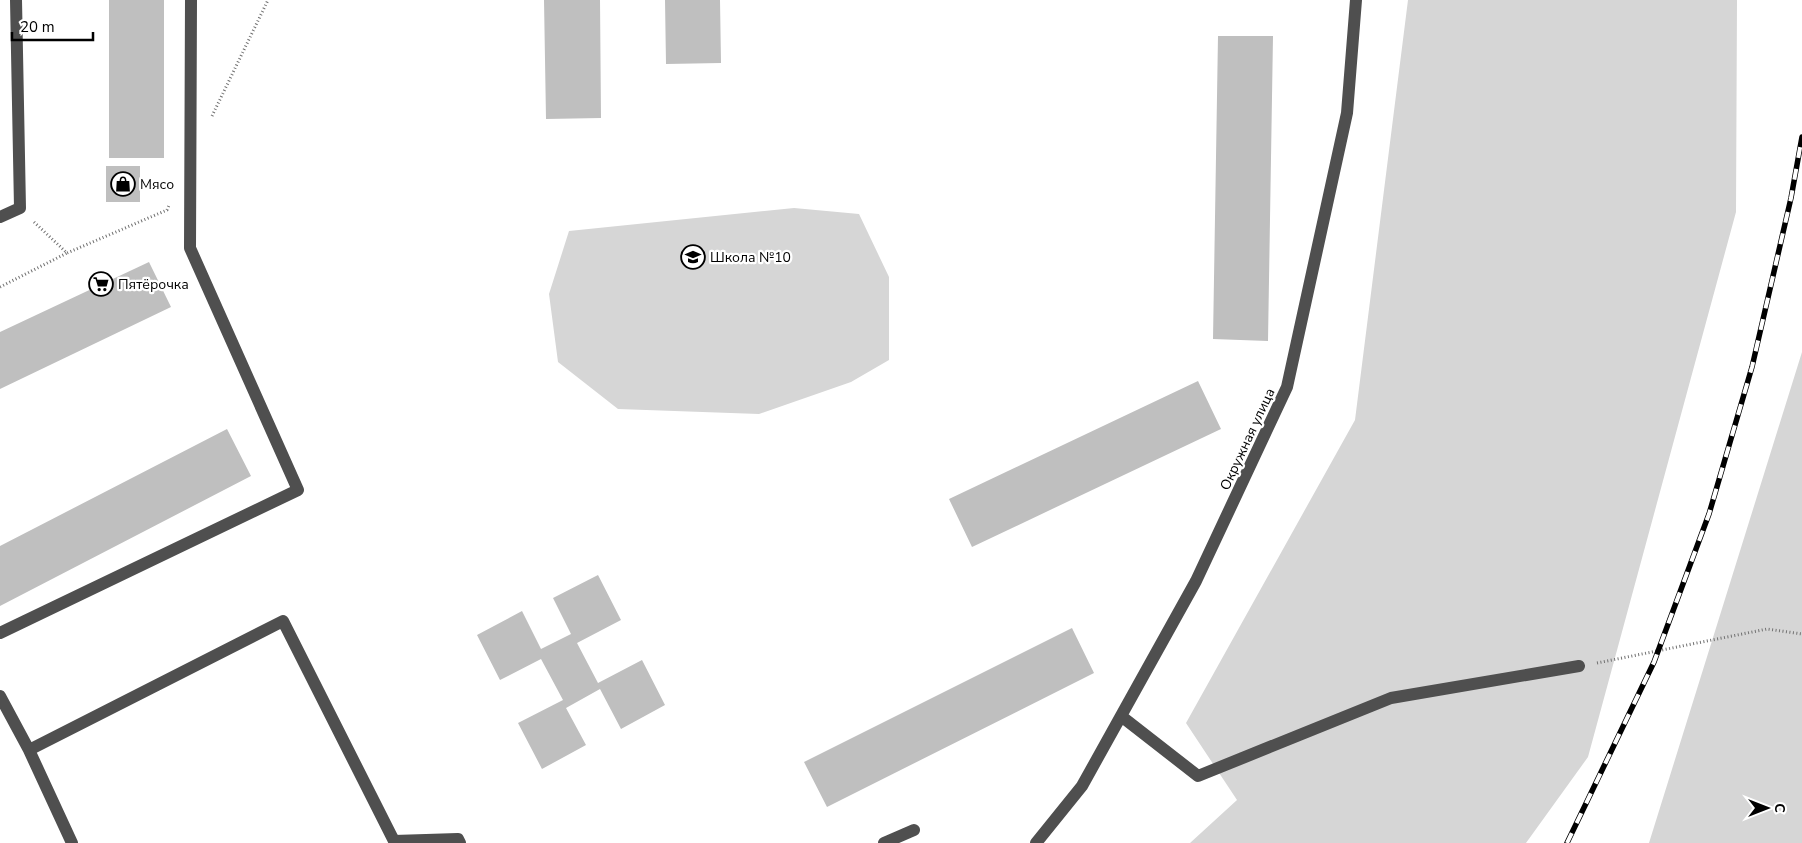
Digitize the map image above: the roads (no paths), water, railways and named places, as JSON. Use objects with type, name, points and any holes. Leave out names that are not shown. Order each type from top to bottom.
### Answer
[{"type":"street","points":[[0,217],[20,208],[16,0]]},
{"type":"street","points":[[0,632],[298,490],[190,248],[191,0]]},
{"type":"street","name":"Окружная улица","points":[[1036,843],[1082,786],[1196,581],[1288,387],[1347,113],[1356,0]]},
{"type":"street","points":[[29,750],[283,621],[394,841],[458,839],[460,843]]},
{"type":"street","points":[[1121,716],[1198,776],[1391,698],[1579,666]]},
{"type":"street","points":[[0,696],[29,750],[72,843]]},
{"type":"street","points":[[884,843],[914,830]]},
{"type":"railway","points":[[1567,843],[1654,662],[1709,514],[1752,367],[1791,198],[1802,137]]},
{"type":"place","name":"Мясо","points":[[123,184]]},
{"type":"place","name":"Школа №10","points":[[693,257]]},
{"type":"place","name":"Пятёрочка","points":[[101,284]]}]
